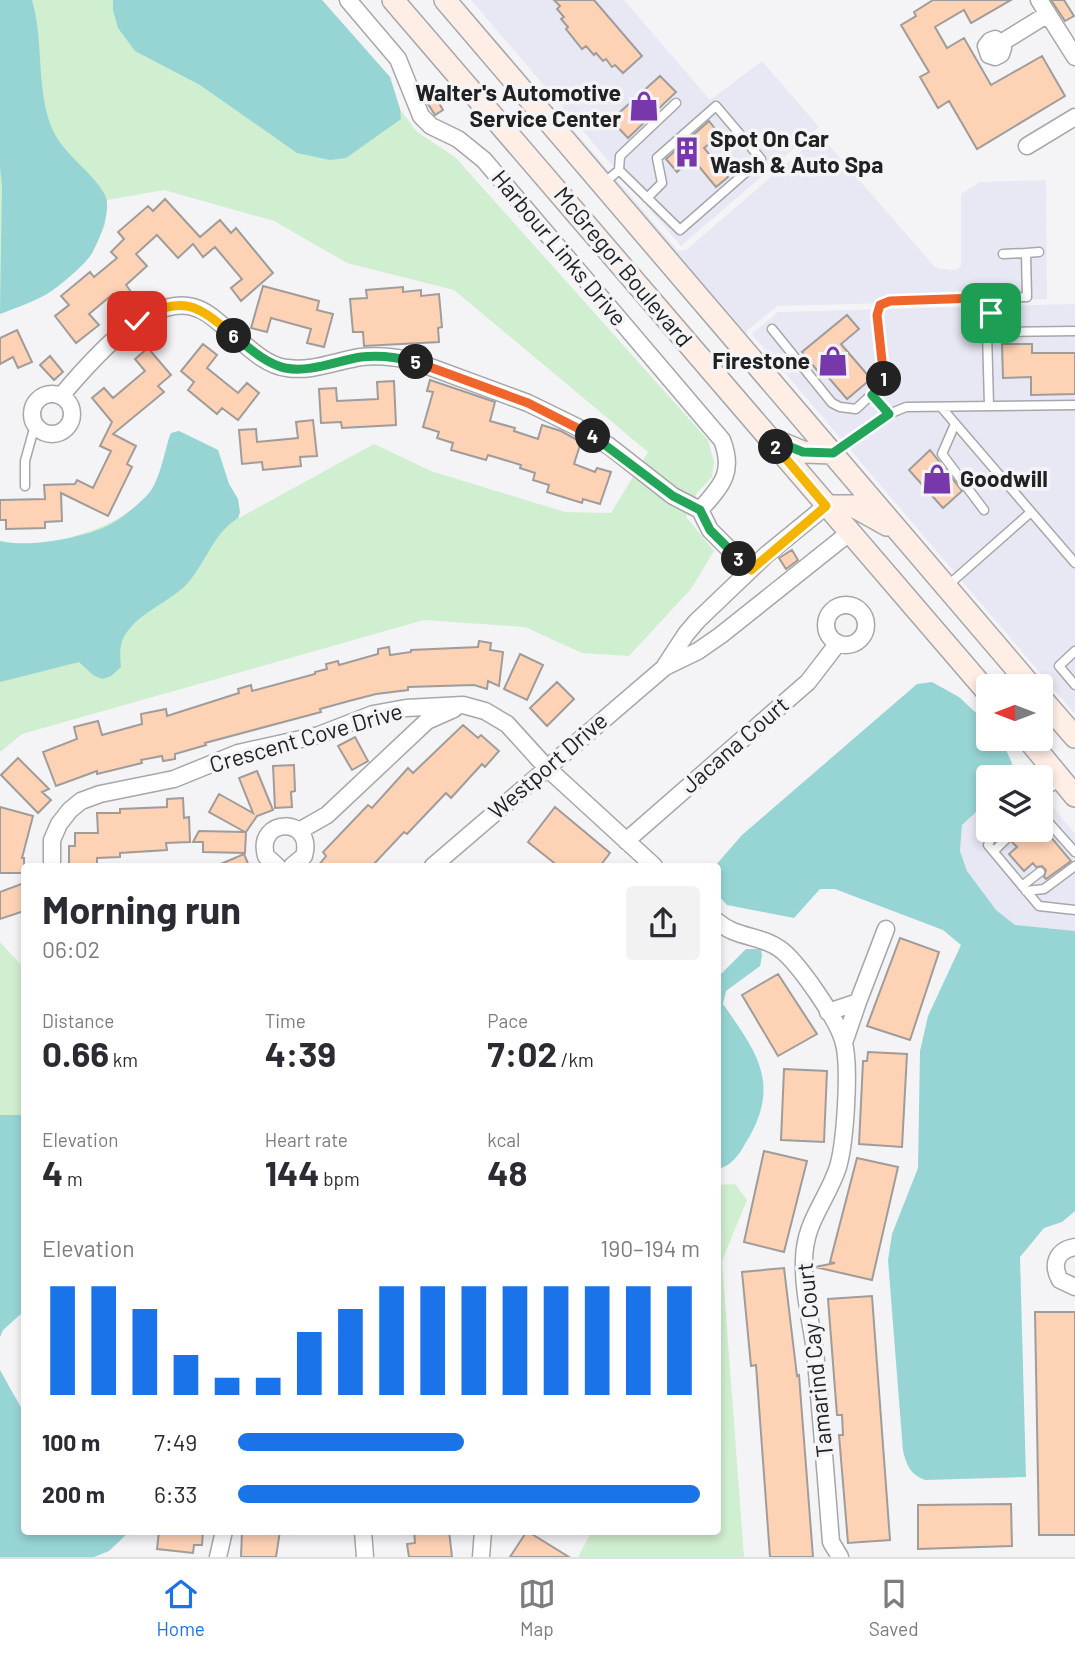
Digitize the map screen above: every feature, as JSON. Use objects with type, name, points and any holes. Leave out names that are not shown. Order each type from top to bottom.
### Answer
[{"type":"main road","name":"McGregor Boulevard","points":[[393,0],[976,679]]},
{"type":"main road","name":"McGregor Boulevard","points":[[445,0],[611,177],[833,453],[1021,674]]},
{"type":"main road","points":[[768,438],[803,452],[833,453]]},
{"type":"main road","points":[[826,506],[853,506],[901,533]]},
{"type":"main road","points":[[1054,713],[1075,737]]},
{"type":"main road","points":[[1038,751],[1069,788]]},
{"type":"street","name":"Harbour Links Drive","points":[[348,0],[398,60],[421,116],[431,126],[464,144],[484,160],[722,440],[727,453],[728,468],[721,486],[700,510]]},
{"type":"street","points":[[1039,0],[1075,57]]},
{"type":"street","points":[[1001,43],[1048,14]]},
{"type":"street","points":[[1027,146],[1075,117]]},
{"type":"street","points":[[61,396],[87,366],[137,321],[156,310],[177,305],[206,312],[273,364],[286,368],[322,366],[363,357],[394,357],[494,389],[577,427],[608,446],[673,496],[700,510],[710,530],[751,570]]},
{"type":"street","points":[[49,394],[61,396],[67,400],[73,412],[69,425],[65,430],[46,433],[35,425],[32,412],[37,400],[49,394]]},
{"type":"street","name":"Westport Drive","points":[[665,667],[686,634],[751,570],[826,506]]},
{"type":"street","name":"Westport Drive","points":[[436,863],[665,667],[698,651],[721,635],[849,533]]},
{"type":"street","name":"Jacana Court","points":[[626,842],[808,682],[838,643]]},
{"type":"street","points":[[299,831],[327,815],[426,721],[463,705]]},
{"type":"street","name":"Crescent Cove Drive","points":[[52,863],[52,840],[59,824],[81,801],[100,794],[174,779],[238,753],[319,735],[373,714],[406,708],[463,705],[485,711],[507,724],[546,767]]},
{"type":"street","points":[[546,767],[650,863]]},
{"type":"street","points":[[274,863],[266,856],[265,842],[268,835],[279,827],[286,826],[299,831],[306,842],[306,849],[297,863]]},
{"type":"street","name":"Tamarind Cay Court","points":[[721,924],[738,934],[768,942],[780,949],[792,961],[828,1012],[845,1043]]},
{"type":"street","name":"Tamarind Cay Court","points":[[840,1557],[831,1542],[819,1394],[804,1263],[808,1230],[838,1166],[846,1088],[845,1043],[886,929]]},
{"type":"street","points":[[828,1012],[858,1002]]},
{"type":"street","points":[[1075,1247],[1064,1250],[1059,1255],[1055,1268],[1060,1280],[1075,1287]]},
{"type":"street","points":[[218,1557],[223,1535]]},
{"type":"street","points":[[363,1535],[365,1557]]},
{"type":"lane","points":[[647,198],[662,183],[657,158],[716,107],[761,159],[680,230],[647,198],[611,177],[620,156],[676,103]]},
{"type":"lane","points":[[772,329],[832,403],[840,407],[856,408],[884,382],[877,315],[880,305],[890,301],[1027,297],[1026,253]]},
{"type":"lane","points":[[1003,254],[1039,253]]},
{"type":"lane","points":[[977,298],[991,313],[999,332]]},
{"type":"lane","points":[[989,406],[987,332],[1075,331]]},
{"type":"lane","points":[[872,395],[889,414]]},
{"type":"lane","points":[[833,453],[889,414],[906,407],[1075,405]]},
{"type":"lane","points":[[941,407],[1075,563]]},
{"type":"lane","points":[[955,424],[942,454],[984,510]]},
{"type":"lane","points":[[25,486],[25,461],[35,425]]},
{"type":"lane","points":[[946,587],[1031,512]]},
{"type":"lane","points":[[1075,651],[1059,666],[1075,685]]},
{"type":"lane","points":[[1053,829],[1070,850]]},
{"type":"lane","points":[[989,842],[988,845],[1039,906],[1075,910]]},
{"type":"lane","points":[[994,851],[1003,842]]},
{"type":"lane","points":[[1024,888],[1044,890],[1075,866]]},
{"type":"lane","points":[[1024,888],[1040,872]]},
{"type":"shaded area","points":[[461,0],[678,251],[686,250],[820,135],[939,269],[956,270],[961,266],[961,194],[980,182],[1046,180],[1047,299],[778,306],[747,330],[746,336],[491,40]]},
{"type":"shaded area","points":[[471,0],[624,0],[710,100],[762,61],[819,127],[681,246]]},
{"type":"shaded area","points":[[1075,304],[1075,714],[1054,689],[1054,674],[1041,674],[752,334],[778,312]]},
{"type":"shaded area","points":[[1053,807],[1075,834],[1075,931],[1015,925],[996,910],[967,871],[960,851],[962,825],[976,812],[976,842],[1053,842]]},
{"type":"green space","points":[[0,0],[322,0],[390,77],[400,109],[416,131],[456,158],[708,440],[714,462],[712,477],[697,493],[686,517],[714,551],[691,589],[629,656],[582,653],[525,627],[424,620],[22,734],[0,752],[0,541],[18,544],[60,540],[82,534],[124,515],[152,489],[171,433],[179,431],[218,450],[229,484],[238,499],[239,518],[374,444],[431,471],[565,512],[611,513],[648,452],[454,290],[347,263],[274,221],[164,190],[107,200],[105,225],[92,253],[54,289],[0,314]]},
{"type":"green space","points":[[0,942],[21,965],[21,1314],[3,1330],[0,1337]]},
{"type":"green space","points":[[735,1184],[747,1200],[722,1261],[744,1557],[578,1557],[590,1535],[721,1535],[721,1185]]},
{"type":"water","points":[[0,0],[32,0],[38,31],[43,95],[51,126],[62,145],[98,184],[104,193],[107,207],[99,240],[80,267],[47,294],[0,314],[2,187]]},
{"type":"water","points":[[113,0],[322,0],[390,77],[401,119],[346,158],[330,160],[297,153],[200,85],[135,51],[118,28]]},
{"type":"water","points":[[179,431],[218,450],[229,484],[238,499],[238,518],[215,541],[198,570],[184,587],[131,627],[122,642],[121,667],[111,676],[102,679],[93,675],[79,662],[0,682],[0,541],[26,543],[57,540],[87,534],[116,521],[152,489],[171,433]]},
{"type":"water","points":[[932,682],[959,697],[976,713],[976,751],[1006,751],[1012,763],[976,765],[976,812],[962,825],[960,851],[967,871],[996,910],[1015,925],[1075,931],[1075,1211],[1062,1222],[1044,1228],[1020,1257],[1026,1477],[925,1480],[910,1469],[903,1451],[888,1260],[892,1234],[918,1168],[920,1051],[928,1016],[961,945],[943,930],[835,889],[820,889],[794,918],[727,905],[721,898],[721,863],[718,863],[742,835],[917,684]]},
{"type":"water","points":[[746,949],[761,949],[760,966],[726,991],[723,1004],[755,1055],[764,1087],[762,1104],[756,1123],[740,1152],[731,1163],[721,1168],[721,974]]},
{"type":"water","points":[[0,1115],[21,1115],[21,1314],[3,1330],[0,1337]]},
{"type":"water","points":[[0,1370],[21,1408],[21,1535],[126,1535],[109,1551],[94,1557],[0,1557]]},
{"type":"building","points":[[554,0],[594,0],[642,56],[623,73],[615,65],[612,67],[606,59],[603,61],[596,53],[594,55],[586,46],[582,49],[566,29],[568,27],[561,19],[564,17],[557,9],[560,6]]},
{"type":"building","points":[[933,0],[1011,0],[971,23],[964,10],[935,27],[947,48],[964,38],[991,85],[1042,56],[1065,96],[977,149],[949,101],[938,108],[920,77],[929,72],[901,25],[916,16],[914,12]]},
{"type":"building","points":[[1051,0],[1064,0],[1074,16],[1065,21]]},
{"type":"building","name":"Walter's Automotive Service Center","points":[[660,76],[676,92],[628,138],[611,120]]},
{"type":"building","points":[[434,94],[443,110],[435,115],[425,99]]},
{"type":"building","name":"Spot On Car Wash & Auto Spa","points":[[709,121],[720,135],[704,148],[728,177],[716,187],[692,158],[677,172],[666,159]]},
{"type":"building","points":[[165,199],[200,237],[220,220],[231,233],[236,228],[273,273],[241,301],[231,288],[242,279],[215,247],[203,257],[193,244],[178,258],[157,235],[136,254],[147,266],[126,285],[132,293],[120,303],[113,294],[89,314],[99,325],[76,343],[55,316],[69,305],[61,296],[90,272],[94,277],[117,258],[111,252],[124,239],[118,232],[148,206],[153,211]]},
{"type":"building","points":[[263,286],[319,301],[317,310],[333,314],[324,347],[307,343],[311,329],[271,318],[267,332],[251,328]]},
{"type":"building","points":[[403,287],[403,292],[421,290],[421,296],[439,294],[442,327],[438,328],[439,342],[364,346],[363,332],[353,332],[350,299],[367,298],[366,290]]},
{"type":"building","name":"Firestone","points":[[847,315],[859,329],[841,344],[871,379],[847,399],[823,371],[820,374],[802,352]]},
{"type":"building","points":[[17,330],[32,362],[18,368],[13,357],[0,364],[0,338]]},
{"type":"building","points":[[203,344],[217,355],[207,368],[238,393],[247,383],[259,393],[238,420],[222,408],[217,414],[188,390],[194,382],[181,371]]},
{"type":"building","points":[[1002,344],[1032,344],[1032,353],[1075,353],[1075,394],[1031,395],[1031,377],[1003,378]]},
{"type":"building","points":[[148,348],[171,375],[158,386],[164,392],[113,434],[136,446],[127,464],[132,467],[108,516],[61,493],[62,521],[45,522],[45,528],[6,529],[6,520],[0,520],[0,500],[45,499],[44,485],[75,484],[77,480],[93,488],[111,451],[100,446],[112,422],[92,398],[104,388],[113,398],[145,371],[135,359]]},
{"type":"building","points":[[50,356],[63,372],[54,380],[40,365]]},
{"type":"building","points":[[430,380],[495,402],[490,421],[515,428],[514,431],[538,439],[542,425],[581,442],[574,464],[595,472],[597,468],[611,472],[600,504],[583,499],[582,503],[547,492],[549,485],[533,480],[535,473],[520,468],[521,465],[488,455],[486,460],[451,450],[453,443],[437,438],[439,432],[423,427],[433,392],[427,391]]},
{"type":"building","points":[[394,381],[396,425],[342,428],[341,422],[321,423],[319,389],[336,388],[337,401],[378,399],[377,382]]},
{"type":"building","points":[[313,420],[317,456],[300,457],[301,466],[263,470],[262,462],[242,464],[239,430],[256,429],[257,442],[298,438],[296,422]]},
{"type":"building","name":"Goodwill","points":[[930,450],[962,491],[943,508],[909,470]]},
{"type":"building","points":[[792,550],[798,560],[786,569],[779,558]]},
{"type":"building","points":[[479,641],[491,643],[490,650],[503,652],[499,686],[488,681],[487,689],[474,685],[408,687],[408,690],[376,694],[320,709],[321,712],[205,743],[206,745],[175,754],[175,759],[163,761],[162,756],[141,760],[142,763],[97,774],[97,771],[56,786],[43,752],[77,739],[74,727],[98,721],[102,735],[142,724],[141,714],[166,709],[167,716],[239,693],[238,689],[251,685],[252,691],[315,674],[327,669],[326,664],[338,661],[339,665],[378,654],[378,649],[389,647],[390,655],[411,650],[478,647]]},
{"type":"building","points":[[520,654],[543,665],[527,700],[504,689]]},
{"type":"building","points":[[557,682],[574,699],[547,726],[530,708]]},
{"type":"building","points":[[463,725],[478,738],[481,735],[499,751],[485,767],[482,764],[451,798],[446,793],[375,863],[320,863],[326,856],[323,852],[368,805],[372,808],[408,768],[413,773]]},
{"type":"building","points":[[355,737],[368,761],[352,770],[338,746]]},
{"type":"building","points":[[18,758],[49,789],[42,792],[51,800],[38,813],[1,775]]},
{"type":"building","points":[[294,765],[295,791],[291,792],[292,807],[275,808],[273,766]]},
{"type":"building","points":[[257,771],[273,810],[257,816],[246,832],[245,853],[203,852],[203,842],[193,842],[199,831],[245,832],[209,812],[219,794],[253,813],[239,778]]},
{"type":"building","points":[[183,798],[184,818],[189,817],[190,842],[166,843],[167,850],[120,853],[120,857],[97,858],[97,863],[69,863],[69,846],[75,846],[75,833],[98,833],[97,813],[167,807],[167,799]]},
{"type":"building","points":[[0,807],[33,816],[22,858],[24,863],[21,863],[21,873],[0,873]]},
{"type":"building","points":[[555,807],[610,853],[602,863],[554,863],[528,842]]},
{"type":"building","points":[[1053,840],[1071,861],[1046,879],[1046,870],[1042,866],[1036,867],[1033,863],[1024,871],[1009,854],[1017,847],[1012,842],[1053,842]]},
{"type":"building","points":[[244,854],[248,863],[223,863]]},
{"type":"building","points":[[21,884],[21,912],[0,919],[0,892]]},
{"type":"building","points":[[900,938],[939,952],[910,1040],[867,1026]]},
{"type":"building","points":[[778,974],[817,1034],[778,1056],[742,995]]},
{"type":"building","points":[[868,1052],[907,1054],[902,1147],[859,1144],[863,1061],[867,1061]]},
{"type":"building","points":[[784,1069],[827,1071],[824,1142],[781,1140]]},
{"type":"building","points":[[764,1151],[807,1161],[784,1252],[744,1242]]},
{"type":"building","points":[[857,1158],[898,1167],[872,1280],[815,1267],[835,1263],[830,1262]]},
{"type":"building","points":[[784,1268],[797,1376],[799,1375],[813,1557],[770,1557],[756,1365],[751,1366],[742,1272]]},
{"type":"building","points":[[872,1296],[890,1540],[848,1543],[839,1435],[843,1435],[842,1415],[837,1415],[828,1299]]},
{"type":"building","points":[[1035,1312],[1075,1312],[1075,1535],[1039,1535]]},
{"type":"building","points":[[1011,1504],[1012,1546],[918,1549],[918,1505]]},
{"type":"building","points":[[159,1535],[203,1535],[202,1545],[194,1545],[193,1553],[157,1549]]},
{"type":"building","points":[[242,1535],[279,1535],[276,1557],[241,1557]]},
{"type":"building","points":[[414,1535],[449,1535],[452,1557],[409,1557],[407,1544],[415,1543]]},
{"type":"building","points":[[524,1535],[533,1535],[569,1557],[510,1557]]},
{"type":"place","name":"Walter's Automotive Service Center","points":[[644,106]]},
{"type":"place","name":"Spot On Car Wash & Auto Spa","points":[[687,152]]},
{"type":"place","name":"Firestone","points":[[833,361]]},
{"type":"place","name":"Goodwill","points":[[937,479]]},
{"type":"route","points":[[137,321],[156,310],[177,305],[193,307],[206,312],[273,364],[286,368],[322,366],[363,357],[394,357],[414,361],[494,389],[577,427],[608,446],[673,496],[700,510],[710,530],[751,570],[826,506],[768,438],[803,452],[833,453],[889,414],[872,395],[884,382],[877,315],[880,305],[890,301],[977,298],[991,313]]}]
